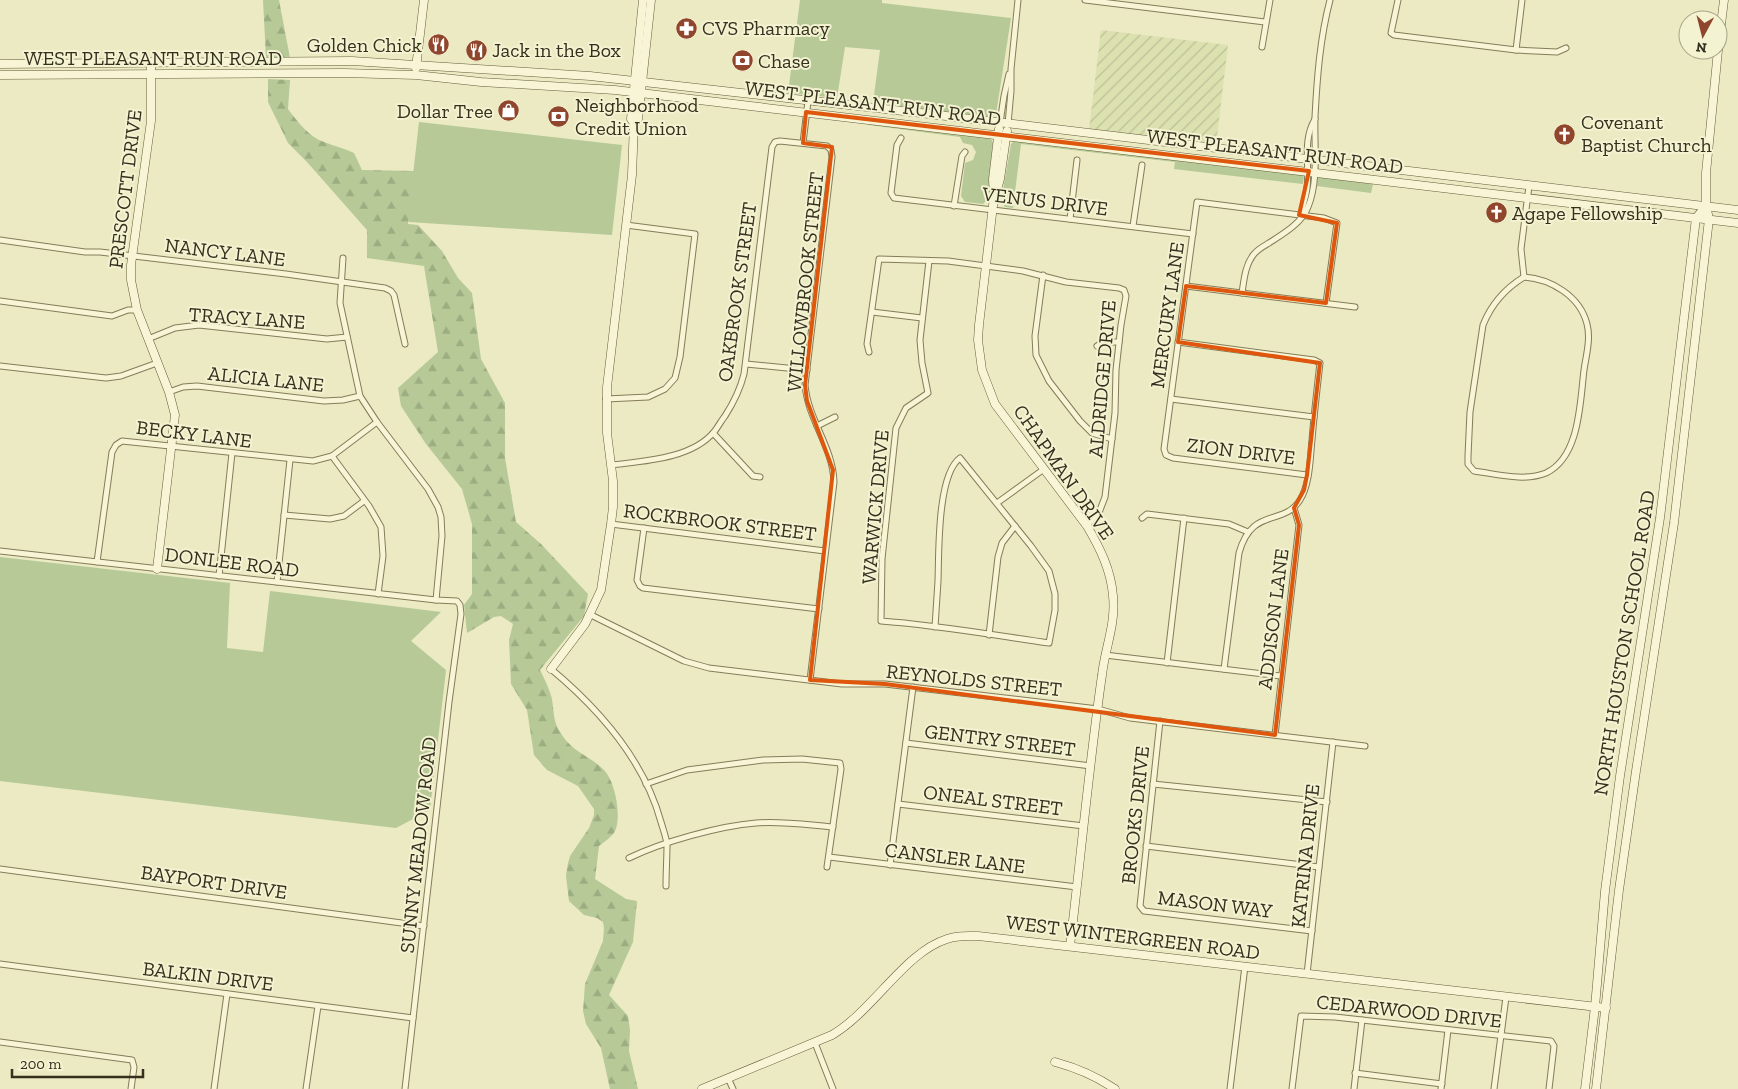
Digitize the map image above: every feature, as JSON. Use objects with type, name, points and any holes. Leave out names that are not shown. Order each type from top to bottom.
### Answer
[{"type":"main road","points":[[416,75],[424,0]]},
{"type":"main road","points":[[551,669],[585,624],[601,590],[611,524],[613,507],[612,465],[607,433],[606,399],[632,175],[634,123],[638,119],[637,92],[645,15],[643,0]]},
{"type":"main road","points":[[645,15],[651,0]]},
{"type":"main road","name":"NORTH HOUSTON SCHOOL ROAD","points":[[1596,1089],[1622,871],[1674,522],[1709,219],[1706,206],[1706,173],[1717,60]]},
{"type":"main road","name":"WEST PLEASANT RUN ROAD","points":[[0,64],[352,61],[549,73],[721,90],[1738,210]]},
{"type":"main road","name":"PRESCOTT DRIVE","points":[[151,62],[151,121],[131,280],[137,310],[169,392],[175,415],[157,569]]},
{"type":"main road","points":[[234,63],[234,74]]},
{"type":"main road","points":[[58,64],[59,75]]},
{"type":"main road","name":"WEST PLEASANT RUN ROAD","points":[[0,76],[344,73],[416,75],[451,80],[637,92],[1738,223]]},
{"type":"main road","points":[[549,73],[549,86]]},
{"type":"main road","points":[[720,102],[721,90]]},
{"type":"main road","points":[[866,119],[868,107]]},
{"type":"main road","name":"CHAPMAN DRIVE","points":[[1004,123],[1000,179],[994,197],[978,340],[979,356],[984,378],[995,404],[1087,526],[1104,556],[1110,574],[1113,597],[1112,624],[1105,655],[1070,946]]},
{"type":"main road","points":[[1088,145],[1089,133]]},
{"type":"main road","points":[[1696,218],[1706,206]]},
{"type":"main road","name":"NORTH HOUSTON SCHOOL ROAD","points":[[1585,1089],[1608,869],[1673,418],[1696,218]]},
{"type":"main road","points":[[1673,418],[1685,420]]},
{"type":"main road","points":[[1653,563],[1668,565]]},
{"type":"main road","points":[[1628,722],[1643,724]]},
{"type":"main road","points":[[1608,869],[1622,871]]},
{"type":"main road","name":"WEST WINTERGREEN ROAD","points":[[702,1089],[832,1035],[851,1022],[920,954],[946,939],[961,936],[978,936],[1070,946],[1606,1008]]},
{"type":"main road","points":[[1055,1062],[1075,1067],[1099,1078],[1115,1089]]},
{"type":"street","name":"CHAPMAN DRIVE","points":[[1004,123],[1011,91],[1011,69],[1018,0]]},
{"type":"street","points":[[1086,0],[1265,22]]},
{"type":"street","points":[[1262,47],[1270,0]]},
{"type":"street","points":[[1242,293],[1246,268],[1255,252],[1282,234],[1308,208],[1312,194],[1312,171],[1315,160],[1315,118],[1320,55],[1330,0]]},
{"type":"street","points":[[1398,0],[1390,33],[1516,50],[1557,52],[1566,48]]},
{"type":"street","points":[[1516,50],[1522,0]]},
{"type":"street","points":[[803,143],[808,101]]},
{"type":"street","points":[[1312,171],[1306,160],[1309,128],[1315,118]]},
{"type":"street","name":"VENUS DRIVE","points":[[901,138],[897,145],[892,193],[894,198],[1193,234]]},
{"type":"street","name":"OAKBROOK STREET","points":[[612,465],[654,460],[670,456],[698,444],[713,433],[737,396],[746,364],[771,152],[774,144],[777,142],[803,143]]},
{"type":"street","name":"WILLOWBROOK STREET","points":[[803,143],[827,146],[831,150],[832,157],[807,370],[806,396],[829,452],[834,482],[810,680]]},
{"type":"street","points":[[954,206],[962,156],[965,152]]},
{"type":"street","points":[[1070,219],[1077,160]]},
{"type":"street","points":[[1133,226],[1142,165]]},
{"type":"street","points":[[1524,277],[1521,249],[1529,186]]},
{"type":"street","name":"MERCURY LANE","points":[[1166,432],[1197,202],[1302,216]]},
{"type":"street","points":[[1302,216],[1324,218],[1337,223],[1326,303]]},
{"type":"street","points":[[606,399],[648,397],[666,389],[675,378],[680,357],[695,234],[626,225]]},
{"type":"street","name":"NANCY LANE","points":[[0,240],[84,252],[133,256],[341,282],[391,291],[394,295],[405,344]]},
{"type":"street","points":[[343,258],[340,303],[360,396],[428,490],[438,507],[441,517],[442,529],[436,600]]},
{"type":"street","points":[[869,352],[867,344],[879,260],[948,261],[1023,270],[1043,275],[1035,336],[1036,355],[1043,372],[1060,397],[1088,430],[1096,435],[1112,439]]},
{"type":"street","name":"WARWICK DRIVE","points":[[929,262],[922,318],[921,352],[928,393],[906,408],[899,418],[896,428],[882,559],[880,616],[881,621],[935,627]]},
{"type":"street","name":"ALDRIDGE DRIVE","points":[[1043,275],[1066,282],[1119,288],[1124,290],[1126,296],[1119,342],[1112,439],[1104,502],[1087,526]]},
{"type":"street","points":[[1524,277],[1548,283],[1568,294],[1584,316],[1588,333],[1579,417],[1575,435],[1565,455],[1554,468],[1538,476],[1521,477],[1474,471],[1468,464],[1470,412],[1483,325],[1488,313],[1500,298],[1509,288],[1524,277]]},
{"type":"street","points":[[1186,286],[1355,307]]},
{"type":"street","points":[[0,301],[112,316],[128,310],[137,310]]},
{"type":"street","points":[[872,312],[922,318]]},
{"type":"street","name":"TRACY LANE","points":[[148,339],[175,328],[199,325],[327,339],[347,337]]},
{"type":"street","points":[[1097,346],[1103,342],[1119,342]]},
{"type":"street","points":[[1178,342],[1314,360],[1320,363],[1304,490],[1300,501],[1294,508],[1257,523],[1242,540],[1224,669]]},
{"type":"street","points":[[0,366],[106,378],[121,376],[157,363]]},
{"type":"street","points":[[746,364],[807,370]]},
{"type":"street","name":"ALICIA LANE","points":[[169,392],[184,387],[197,386],[324,401],[343,400],[360,396]]},
{"type":"street","points":[[1171,400],[1314,417]]},
{"type":"street","points":[[817,426],[835,418]]},
{"type":"street","name":"BECKY LANE","points":[[97,562],[114,448],[122,441],[313,461],[332,456],[377,422]]},
{"type":"street","name":"ZION DRIVE","points":[[1166,432],[1164,449],[1166,455],[1173,458],[1307,475]]},
{"type":"street","points":[[713,433],[753,476],[760,477]]},
{"type":"street","points":[[219,576],[232,453]]},
{"type":"street","points":[[332,456],[377,520],[383,536],[383,556],[378,594]]},
{"type":"street","points":[[960,458],[997,503],[1049,571],[1052,579],[1055,594],[1055,610],[1049,643],[935,627],[944,494],[950,472],[956,461],[960,458]]},
{"type":"street","points":[[277,582],[290,460]]},
{"type":"street","points":[[997,503],[1044,469]]},
{"type":"street","points":[[284,515],[330,519],[344,516],[364,501]]},
{"type":"street","name":"ADDISON LANE","points":[[1275,735],[1300,524],[1294,508]]},
{"type":"street","points":[[1142,518],[1147,514],[1184,518],[1229,524],[1248,532]]},
{"type":"street","points":[[1167,662],[1184,518]]},
{"type":"street","name":"ROCKBROOK STREET","points":[[611,524],[826,550]]},
{"type":"street","points":[[989,635],[998,557],[1002,543],[1015,526]]},
{"type":"street","points":[[644,528],[637,580],[643,588],[819,609]]},
{"type":"street","name":"DONLEE ROAD","points":[[0,550],[457,602],[460,605]]},
{"type":"street","name":"SUNNY MEADOW ROAD","points":[[405,1089],[449,702],[461,614],[460,605]]},
{"type":"street","name":"REYNOLDS STREET","points":[[590,614],[693,665],[842,684],[885,684],[1098,709],[1130,718],[1365,746]]},
{"type":"street","points":[[1105,655],[1281,676]]},
{"type":"street","points":[[551,669],[584,698],[624,746],[646,784],[656,804],[667,844],[666,886]]},
{"type":"street","points":[[890,865],[913,687]]},
{"type":"street","name":"BROOKS DRIVE","points":[[1144,911],[1140,906],[1160,722]]},
{"type":"street","name":"KATRINA DRIVE","points":[[1307,974],[1333,742]]},
{"type":"street","name":"GENTRY STREET","points":[[906,743],[1091,766]]},
{"type":"street","points":[[646,784],[687,770],[763,760],[802,759],[840,763],[841,769],[827,867]]},
{"type":"street","points":[[1153,784],[1326,802]]},
{"type":"street","name":"ONEAL STREET","points":[[898,804],[1084,826]]},
{"type":"street","points":[[629,858],[667,844],[755,823],[775,822],[833,827]]},
{"type":"street","points":[[1146,846],[1319,867]]},
{"type":"street","name":"CANSLER LANE","points":[[829,858],[1077,887]]},
{"type":"street","name":"BAYPORT DRIVE","points":[[0,869],[424,926]]},
{"type":"street","name":"MASON WAY","points":[[1144,911],[1312,931]]},
{"type":"street","name":"BALKIN DRIVE","points":[[0,964],[413,1018]]},
{"type":"street","points":[[1230,1089],[1245,966]]},
{"type":"street","points":[[214,1089],[227,994]]},
{"type":"street","points":[[1494,1089],[1506,997]]},
{"type":"street","points":[[306,1089],[318,1006]]},
{"type":"street","name":"CEDARWOOD DRIVE","points":[[1292,1089],[1302,1016],[1335,1017],[1550,1041],[1554,1046],[1549,1089]]},
{"type":"street","points":[[1354,1089],[1362,1020]]},
{"type":"street","points":[[1355,1073],[1441,1087],[1448,1030]]},
{"type":"street","points":[[0,1042],[132,1060],[134,1067],[131,1089]]},
{"type":"street","points":[[814,1043],[833,1089]]},
{"type":"street","points":[[728,1078],[733,1089]]},
{"type":"highlighted area","points":[[806,112],[1309,171],[1299,215],[1337,223],[1326,303],[1186,286],[1178,342],[1320,363],[1307,475],[1304,490],[1294,508],[1299,525],[1275,735],[885,684],[810,680],[833,470],[807,401],[805,385],[832,147],[803,143]]},
{"type":"green space","points":[[263,0],[279,0],[290,58],[266,58]]},
{"type":"green space","points":[[800,0],[882,0],[882,3],[1011,18],[996,114],[991,117],[873,103],[880,50],[845,47],[837,98],[788,93]]},
{"type":"green space","points":[[1101,30],[1228,45],[1216,145],[1089,130]]},
{"type":"green space","points":[[268,79],[290,80],[288,109],[295,119],[308,133],[319,140],[354,153],[362,170],[416,171],[408,224],[418,225],[442,251],[458,278],[472,293],[481,359],[505,403],[505,458],[516,522],[541,544],[588,594],[584,616],[540,670],[551,695],[555,720],[560,732],[570,745],[603,769],[614,789],[618,817],[617,824],[612,835],[599,846],[595,879],[626,899],[637,901],[633,942],[609,995],[628,1016],[630,1030],[629,1051],[638,1089],[610,1089],[601,1048],[586,1024],[583,1011],[585,984],[603,941],[604,928],[603,922],[597,918],[584,915],[569,901],[566,876],[570,856],[589,828],[594,815],[594,809],[578,786],[547,770],[534,755],[527,710],[511,684],[509,640],[513,624],[501,616],[494,617],[467,633],[464,605],[472,594],[472,524],[462,489],[426,444],[401,406],[398,388],[438,352],[424,266],[367,258],[367,230],[288,143],[268,102]]},
{"type":"green space","points":[[419,122],[622,145],[612,235],[409,222]]},
{"type":"green space","points":[[869,122],[989,137],[993,142],[988,199],[983,204],[965,202],[961,196],[965,163],[973,160],[976,152],[972,145],[963,143],[960,137],[869,125]]},
{"type":"green space","points":[[1015,140],[1304,175],[1303,184],[1174,169],[1175,162],[1021,144],[1013,208],[1005,207],[1001,201],[1011,144]]},
{"type":"green space","points":[[1318,176],[1373,184],[1371,193],[1317,186]]},
{"type":"green space","points":[[0,557],[230,583],[227,648],[263,652],[270,591],[441,612],[411,641],[446,670],[430,810],[396,828],[0,781]]},
{"type":"place","name":"CVS Pharmacy","points":[[686,28]]},
{"type":"place","name":"Golden Chick","points":[[438,45]]},
{"type":"place","name":"Jack in the Box","points":[[476,50]]},
{"type":"place","name":"Chase","points":[[742,61]]},
{"type":"place","name":"Dollar Tree","points":[[509,111]]},
{"type":"place","name":"Neighborhood Credit Union","points":[[559,117]]},
{"type":"place","name":"Covenant Baptist Church","points":[[1565,134]]},
{"type":"place","name":"Agape Fellowship","points":[[1496,213]]}]
